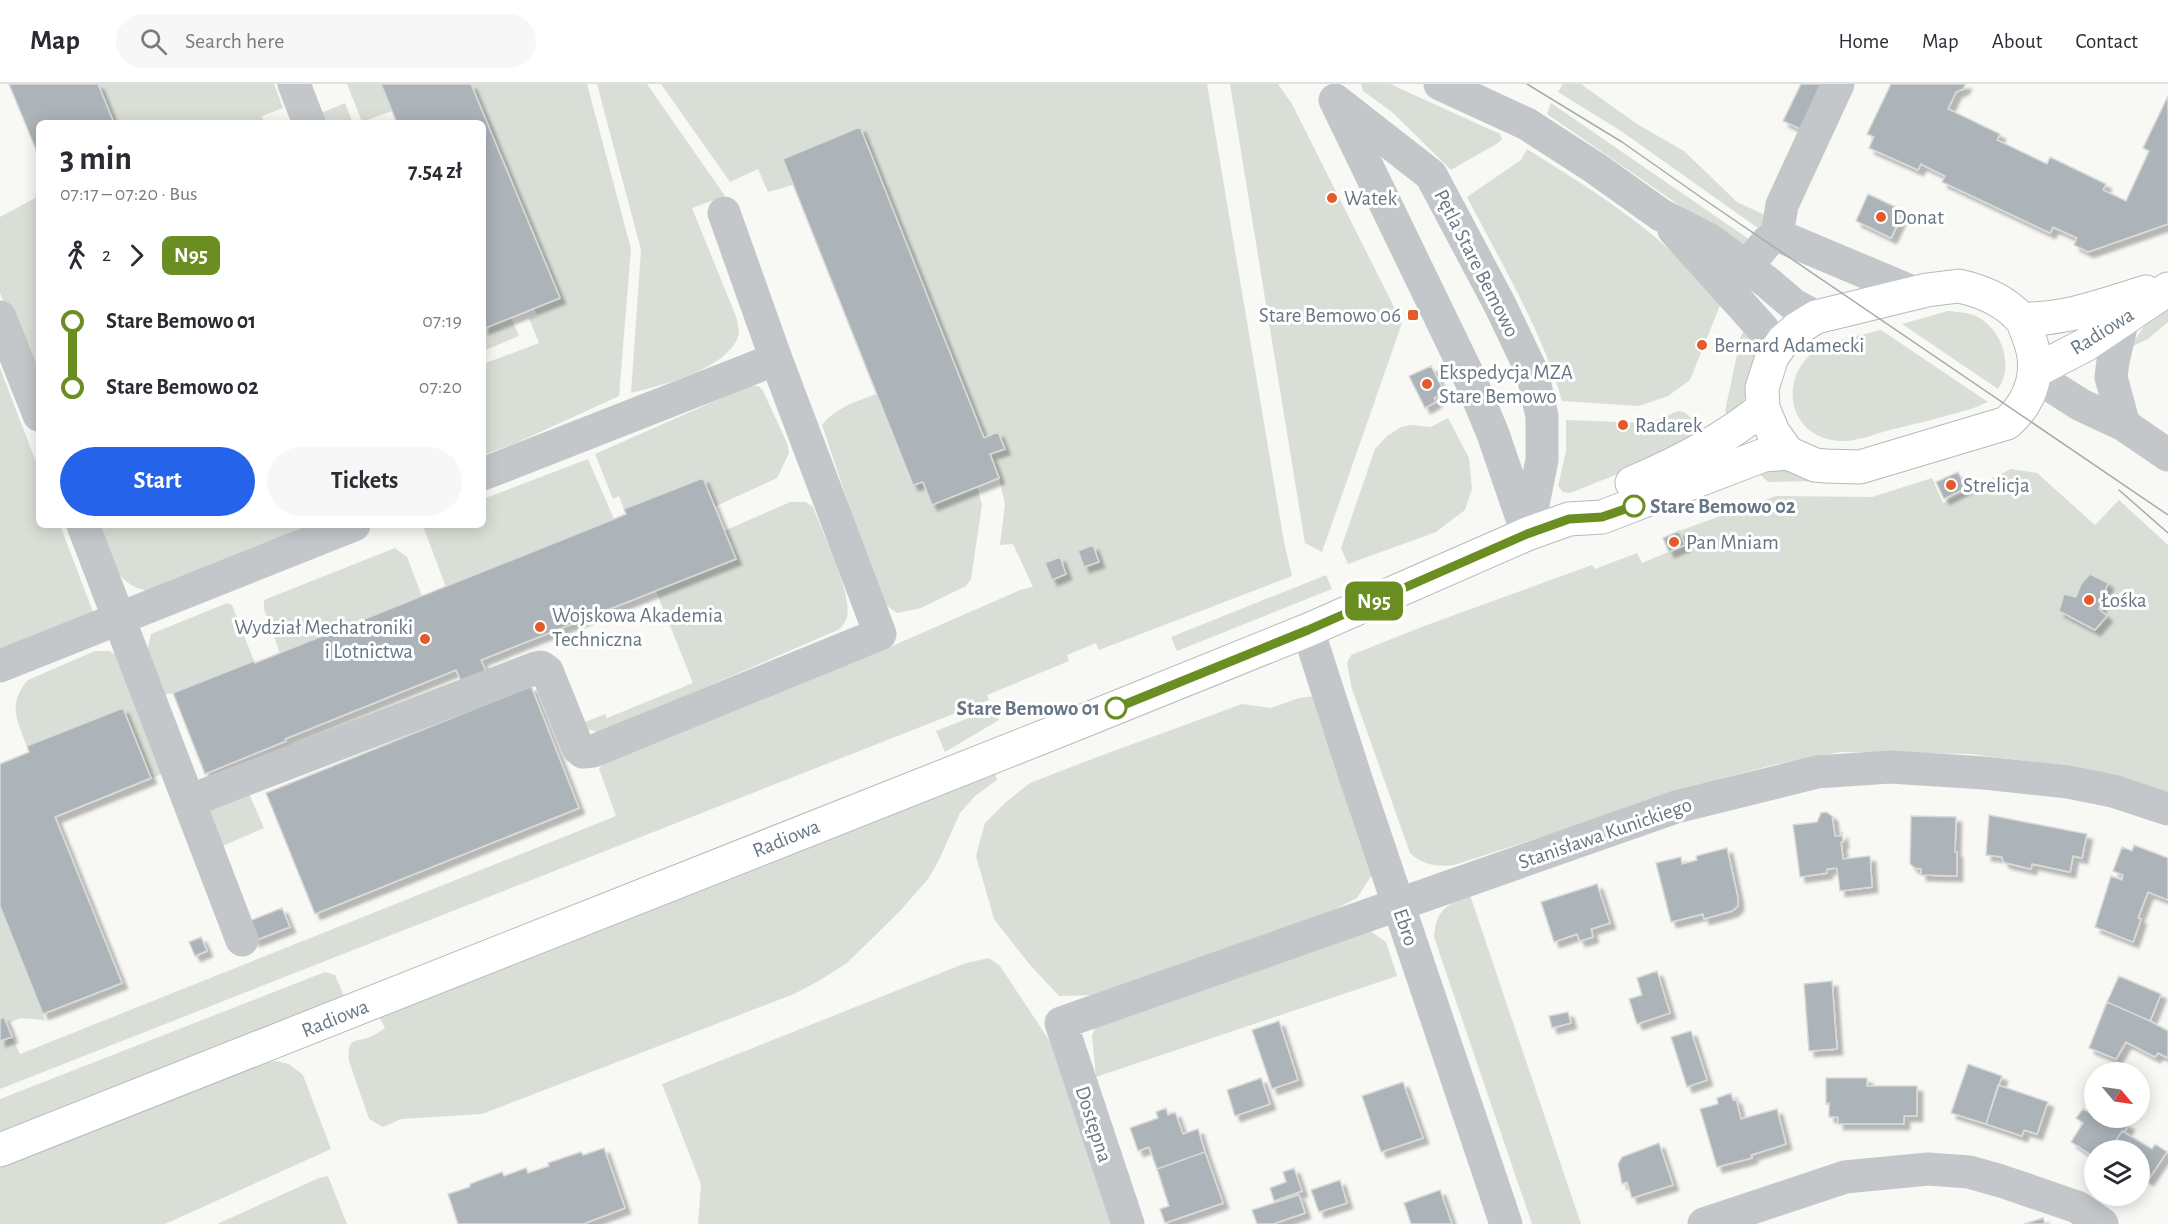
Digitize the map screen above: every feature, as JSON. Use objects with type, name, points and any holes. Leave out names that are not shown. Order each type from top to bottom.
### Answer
[{"type":"main road","points":[[1788,453],[1773,432],[1763,408],[1762,387],[1772,357],[1783,341],[1798,328],[1816,318],[1915,293],[1959,286],[1976,289],[1990,296],[2021,319],[2032,344],[2032,383]]},
{"type":"main road","name":"Radiowa","points":[[2021,319],[2047,319],[2077,313],[2168,287]]},
{"type":"main road","name":"Radiowa","points":[[0,1150],[1073,725],[1308,630],[1527,534],[1569,519],[1602,517],[1764,455],[1788,453],[1815,465],[1860,467],[2007,423],[2019,412],[2032,383],[2168,287]]},
{"type":"main road","name":"Radiowa","points":[[1569,519],[1592,499],[1673,466],[1742,426],[1763,408]]},
{"type":"street","points":[[294,84],[308,120]]},
{"type":"street","points":[[1440,84],[1482,93],[1662,215],[1710,240],[1794,305],[1816,318]]},
{"type":"street","points":[[1747,267],[1767,242],[1778,235],[1782,205],[1838,84]]},
{"type":"street","name":"Pętla Stare Bemowo","points":[[1331,92],[1431,175],[1500,305],[1532,372],[1542,416],[1542,460],[1527,534]]},
{"type":"street","name":"Pętla Stare Bemowo","points":[[1331,92],[1471,381],[1493,434],[1527,534]]},
{"type":"street","points":[[189,801],[536,668],[541,667],[547,671],[578,748],[583,752],[593,751],[880,634],[724,213]]},
{"type":"street","points":[[1662,215],[1763,329],[1770,342],[1772,357]]},
{"type":"street","points":[[1778,235],[1915,293]]},
{"type":"street","points":[[0,317],[36,407]]},
{"type":"street","points":[[2123,319],[2113,361],[2112,377],[2124,425]]},
{"type":"street","points":[[486,473],[776,358]]},
{"type":"street","points":[[2032,383],[2124,425],[2168,455]]},
{"type":"street","points":[[84,528],[243,940]]},
{"type":"street","points":[[0,666],[346,528]]},
{"type":"street","name":"Ebro","points":[[1308,630],[1506,1224]]},
{"type":"street","name":"Stanisława Kunickiego","points":[[1061,1023],[1676,807],[1817,772],[1890,767],[2057,780],[2113,791],[2168,809]]},
{"type":"street","name":"Dostępna","points":[[1061,1023],[1128,1224]]},
{"type":"street","points":[[1704,1224],[1845,1177],[1928,1169],[1969,1172],[2001,1181],[2077,1207],[2102,1224]]},
{"type":"shaded area","points":[[98,84],[274,84],[283,108],[262,116],[263,120],[113,120]]},
{"type":"shaded area","points":[[347,84],[381,84],[392,111],[361,120]]},
{"type":"shaded area","points":[[471,84],[587,84],[631,249],[619,396],[514,444],[486,454],[486,363],[539,343],[529,318],[537,315],[534,308],[560,298]]},
{"type":"shaded area","points":[[597,84],[647,84],[725,196],[692,208],[737,319],[739,333],[734,345],[709,366],[693,374],[631,393],[641,250]]},
{"type":"shaded area","points":[[661,84],[1207,84],[1284,542],[1292,576],[1099,650],[1096,643],[1067,655],[1069,661],[987,695],[989,700],[0,1089],[0,1041],[12,1037],[20,1054],[616,816],[599,769],[604,762],[876,653],[1020,590],[1033,587],[1013,544],[1000,545],[1005,504],[990,454],[1005,448],[998,432],[984,438],[860,128],[783,159],[793,185],[768,192],[758,169],[730,182]]},
{"type":"shaded area","points":[[1230,84],[1278,84],[1292,104],[1402,323],[1322,552],[1305,543]]},
{"type":"shaded area","points":[[1361,84],[1390,84],[1500,134],[1502,139],[1451,170],[1392,112],[1363,91]]},
{"type":"shaded area","points":[[1563,84],[1581,84],[1637,124],[1684,151],[1737,202],[1767,216],[1762,231],[1621,131],[1558,92]]},
{"type":"shaded area","points":[[345,103],[352,120],[321,120],[319,114]]},
{"type":"shaded area","points":[[1551,103],[1753,242],[1742,246],[1737,245],[1547,114]]},
{"type":"shaded area","points":[[1527,149],[1593,191],[1641,226],[1682,261],[1721,303],[1690,380],[1668,396],[1639,406],[1562,401],[1544,349],[1532,323],[1467,197],[1521,160]]},
{"type":"shaded area","points":[[36,198],[36,381],[0,293],[0,217]]},
{"type":"shaded area","points":[[2168,309],[2168,322],[2148,339],[2129,348],[2145,325]]},
{"type":"shaded area","points":[[1948,311],[1976,316],[1992,329],[1998,338],[2003,348],[2005,369],[1998,389],[1902,324]]},
{"type":"shaded area","points":[[511,318],[519,336],[486,350],[486,328]]},
{"type":"shaded area","points":[[1881,330],[1988,402],[1971,409],[1856,440],[1834,441],[1814,433],[1806,427],[1795,410],[1793,387],[1800,368],[1813,352],[1824,344]]},
{"type":"shaded area","points":[[1744,331],[1756,343],[1753,374],[1743,402],[1730,418],[1725,411]]},
{"type":"shaded area","points":[[0,368],[36,462],[36,528],[61,528],[93,612],[13,647],[0,648]]},
{"type":"shaded area","points":[[749,386],[758,386],[762,389],[787,443],[789,453],[777,478],[714,507],[703,478],[624,509],[619,496],[613,499],[595,454]]},
{"type":"shaded area","points":[[876,394],[912,485],[923,482],[932,504],[977,486],[982,505],[971,579],[966,586],[921,608],[897,613],[887,606],[871,571],[822,425],[840,409]]},
{"type":"shaded area","points":[[1678,411],[1689,416],[1699,435],[1658,458],[1570,493],[1563,492],[1558,486],[1566,451],[1566,420],[1644,423]]},
{"type":"shaded area","points":[[1448,418],[1469,458],[1472,489],[1465,510],[1436,532],[1348,564],[1341,548],[1375,449],[1387,436],[1401,427],[1411,425],[1431,427]]},
{"type":"shaded area","points":[[588,459],[614,519],[446,587],[424,528],[486,528],[486,498]]},
{"type":"shaded area","points":[[1778,467],[1820,481],[1768,482],[1756,470]]},
{"type":"shaded area","points":[[2011,469],[2037,473],[2095,525],[2119,500],[2168,545],[2168,792],[2034,762],[1971,754],[1841,752],[1773,765],[1721,779],[1454,865],[1430,864],[1410,853],[1352,689],[1347,663],[1351,655],[1592,565],[1595,569],[1637,553],[1642,563],[1685,545],[1679,531],[1776,496],[1872,497],[1932,478],[1943,503]]},
{"type":"shaded area","points":[[790,502],[806,502],[813,507],[829,547],[848,607],[846,619],[840,629],[600,733],[582,727],[580,724],[605,714],[607,718],[693,683],[656,591],[736,558],[724,531]]},
{"type":"shaded area","points":[[95,528],[316,528],[159,589],[145,590],[126,581],[118,573]]},
{"type":"shaded area","points":[[395,548],[407,557],[422,596],[280,653],[264,609],[264,600]]},
{"type":"shaded area","points":[[1326,575],[1332,589],[1177,651],[1171,637]]},
{"type":"shaded area","points":[[227,603],[232,605],[254,661],[161,696],[147,652],[151,634]]},
{"type":"shaded area","points":[[95,651],[109,651],[115,654],[165,773],[151,778],[123,708],[27,746],[17,720],[16,705],[28,680]]},
{"type":"shaded area","points":[[1314,696],[1375,870],[1357,898],[1318,918],[1098,995],[1059,996],[1030,965],[994,919],[976,856],[985,823],[1030,783],[1092,759],[1242,704],[1271,708],[1299,698]]},
{"type":"shaded area","points":[[994,708],[999,720],[945,752],[936,731]]},
{"type":"shaded area","points":[[995,773],[997,780],[975,796],[960,813],[928,879],[900,911],[847,963],[817,982],[794,994],[482,1114],[401,1119],[383,1127],[369,1119],[349,1061],[349,1047],[354,1041],[372,1036],[385,1028],[380,1018]]},
{"type":"shaded area","points":[[247,789],[264,828],[220,847],[206,811]]},
{"type":"shaded area","points":[[1470,895],[1581,1224],[1532,1224],[1434,937],[1437,920],[1444,909]]},
{"type":"shaded area","points":[[0,906],[45,1020],[20,1018],[7,1024],[4,1017],[0,1019]]},
{"type":"shaded area","points":[[1366,928],[1386,942],[1397,976],[1096,1077],[1092,1035],[1100,1019]]},
{"type":"shaded area","points":[[989,958],[1000,966],[1049,1040],[1112,1224],[698,1224],[701,1184],[662,1084],[966,963]]},
{"type":"shaded area","points":[[325,972],[335,975],[344,996],[0,1132],[0,1099]]},
{"type":"shaded area","points":[[275,1061],[289,1064],[303,1075],[331,1149],[165,1224],[0,1224],[0,1168],[253,1066]]},
{"type":"shaded area","points":[[328,1176],[347,1224],[217,1224],[319,1178]]},
{"type":"building","points":[[9,84],[98,84],[113,120],[36,120],[36,150]]},
{"type":"building","points":[[381,84],[471,84],[486,120],[396,120]]},
{"type":"building","points":[[1801,84],[1829,84],[1807,132],[1783,121]]},
{"type":"building","points":[[1891,84],[1966,84],[1963,89],[1956,92],[1948,109],[2000,134],[1997,140],[2047,164],[2050,157],[2106,184],[2103,190],[2126,201],[2149,151],[2143,148],[2168,96],[2168,224],[2088,252],[2074,245],[2077,238],[2053,227],[2050,233],[1942,182],[1945,176],[1921,164],[1918,170],[1869,148],[1874,137],[1867,134]]},
{"type":"building","points":[[486,120],[560,298],[486,328]]},
{"type":"building","points":[[860,127],[984,438],[998,432],[1005,449],[990,454],[999,478],[932,505],[923,482],[913,485],[783,159]]},
{"type":"building","points":[[1868,194],[1904,211],[1891,238],[1856,221]]},
{"type":"building","name":"Ekspedycja MZA Stare Bemowo","points":[[1431,366],[1445,393],[1434,398],[1436,402],[1425,408],[1409,376]]},
{"type":"building","name":"Strelicja","points":[[1958,472],[1966,488],[1944,499],[1936,482]]},
{"type":"building","name":"Wydział Mechatroniki i Lotnictwa","points":[[703,478],[736,559],[481,660],[486,672],[461,681],[456,670],[205,774],[173,693],[254,661],[255,663],[614,519],[626,514],[624,509]]},
{"type":"building","name":"Pan Mniam","points":[[1679,531],[1685,545],[1669,552],[1663,538]]},
{"type":"building","points":[[1093,545],[1099,562],[1084,567],[1078,551]]},
{"type":"building","points":[[1060,557],[1066,574],[1052,580],[1045,563]]},
{"type":"building","points":[[2090,574],[2108,583],[2099,609],[2107,616],[2095,630],[2059,611],[2064,594],[2076,597],[2081,584]]},
{"type":"building","points":[[531,686],[579,808],[315,914],[266,793]]},
{"type":"building","points":[[123,708],[151,778],[55,817],[122,983],[43,1014],[0,906],[0,764],[29,752],[27,746]]},
{"type":"building","points":[[1826,812],[1832,816],[1835,836],[1841,836],[1842,832],[1843,859],[1870,856],[1872,887],[1840,891],[1837,868],[1827,869],[1827,873],[1800,877],[1793,825],[1817,822],[1821,813]]},
{"type":"building","points":[[1989,815],[2087,834],[2082,858],[2073,856],[2070,872],[2032,864],[2031,869],[2006,863],[2002,857],[1986,855]]},
{"type":"building","points":[[1911,816],[1956,817],[1957,876],[1921,875],[1921,869],[1910,864]]},
{"type":"building","points":[[2134,845],[2168,858],[2168,900],[2148,892],[2138,918],[2141,919],[2133,942],[2095,927],[2111,876],[2122,880],[2123,875],[2113,871],[2122,847],[2132,851]]},
{"type":"building","points":[[1727,848],[1738,906],[1732,911],[1704,919],[1703,914],[1671,922],[1656,863],[1681,857],[1682,864],[1697,860],[1696,856]]},
{"type":"building","points":[[1597,884],[1610,923],[1591,929],[1593,937],[1580,941],[1577,934],[1554,942],[1541,902]]},
{"type":"building","points":[[282,908],[290,927],[254,941],[247,922]]},
{"type":"building","points":[[201,937],[207,951],[195,956],[189,942]]},
{"type":"building","points":[[1657,971],[1670,1013],[1637,1024],[1629,999],[1642,995],[1637,978]]},
{"type":"building","points":[[2119,976],[2161,994],[2150,1021],[2107,1002]]},
{"type":"building","points":[[1832,981],[1837,1049],[1809,1051],[1804,984]]},
{"type":"building","points":[[2107,1002],[2168,1031],[2168,1058],[2158,1053],[2155,1057],[2126,1042],[2116,1059],[2089,1048]]},
{"type":"building","points":[[1568,1012],[1571,1023],[1552,1028],[1549,1016]]},
{"type":"building","points":[[4,1017],[12,1037],[0,1041],[0,1019]]},
{"type":"building","points":[[1279,1021],[1298,1080],[1272,1089],[1252,1030]]},
{"type":"building","points":[[1691,1031],[1707,1080],[1687,1087],[1671,1037]]},
{"type":"building","points":[[1968,1064],[2002,1076],[1986,1124],[1951,1113]]},
{"type":"building","points":[[1261,1078],[1270,1104],[1235,1116],[1227,1090]]},
{"type":"building","points":[[1826,1078],[1867,1078],[1867,1086],[1917,1086],[1917,1116],[1904,1116],[1904,1124],[1838,1124],[1838,1117],[1829,1117],[1829,1103],[1826,1104]]},
{"type":"building","points":[[1403,1082],[1423,1138],[1381,1152],[1362,1096]]},
{"type":"building","points":[[1998,1085],[2048,1102],[2037,1134],[2024,1130],[2022,1136],[1986,1124]]},
{"type":"building","points":[[1731,1093],[1733,1100],[1736,1099],[1741,1119],[1777,1109],[1786,1144],[1751,1155],[1752,1158],[1717,1167],[1700,1109],[1718,1104],[1717,1098]]},
{"type":"building","points":[[1166,1108],[1168,1115],[1175,1112],[1183,1134],[1198,1129],[1205,1152],[1157,1169],[1149,1147],[1138,1151],[1130,1128],[1158,1118],[1156,1112]]},
{"type":"building","points":[[2083,1109],[2084,1128],[2127,1128],[2116,1140],[2084,1140],[2084,1150],[2071,1142],[2083,1123],[2076,1118]]},
{"type":"building","points":[[2122,1131],[2137,1140],[2116,1140]]},
{"type":"building","points":[[1659,1143],[1673,1185],[1632,1198],[1627,1182],[1622,1184],[1618,1164],[1622,1157]]},
{"type":"building","points":[[2155,1144],[2167,1152],[2150,1177],[2150,1148],[2152,1149]]},
{"type":"building","points":[[604,1148],[625,1208],[583,1224],[458,1224],[448,1194],[470,1187],[470,1184],[502,1172],[504,1176],[526,1168],[528,1173],[549,1166],[548,1163],[581,1152],[583,1155]]},
{"type":"building","points":[[1205,1152],[1223,1203],[1165,1223],[1160,1209],[1169,1206],[1157,1169]]},
{"type":"building","points":[[1294,1168],[1302,1191],[1274,1201],[1270,1188],[1286,1182],[1283,1172]]},
{"type":"building","points":[[1340,1180],[1347,1203],[1319,1212],[1311,1190]]},
{"type":"building","points":[[1440,1190],[1452,1224],[1411,1224],[1404,1203]]},
{"type":"building","points":[[1299,1195],[1305,1213],[1273,1224],[1257,1224],[1252,1210]]},
{"type":"building","points":[[2043,1218],[2045,1224],[2024,1224]]},
{"type":"tram line","points":[[1527,84],[1622,142],[2168,515]]},
{"type":"tram line","points":[[2119,490],[2168,533]]},
{"type":"bus line","name":"N95","points":[[1116,708],[1308,630],[1527,534],[1569,519],[1602,517],[1634,506]]},
{"type":"place","name":"Watek","points":[[1332,198]]},
{"type":"place","name":"Donat","points":[[1881,217]]},
{"type":"place","name":"Stare Bemowo 06","points":[[1413,315]]},
{"type":"place","name":"Bernard Adamecki","points":[[1702,345]]},
{"type":"place","name":"Ekspedycja MZA Stare Bemowo","points":[[1427,384]]},
{"type":"place","name":"Radarek","points":[[1623,425]]},
{"type":"place","name":"Strelicja","points":[[1951,485]]},
{"type":"place","name":"Stare Bemowo 02","points":[[1634,506]]},
{"type":"place","name":"Pan Mniam","points":[[1674,542]]},
{"type":"place","name":"Łośka","points":[[2089,600]]},
{"type":"place","name":"Wojskowa Akademia Techniczna","points":[[540,627]]},
{"type":"place","name":"Wydział Mechatroniki i Lotnictwa","points":[[425,639]]},
{"type":"place","name":"Stare Bemowo 01","points":[[1116,708]]}]
